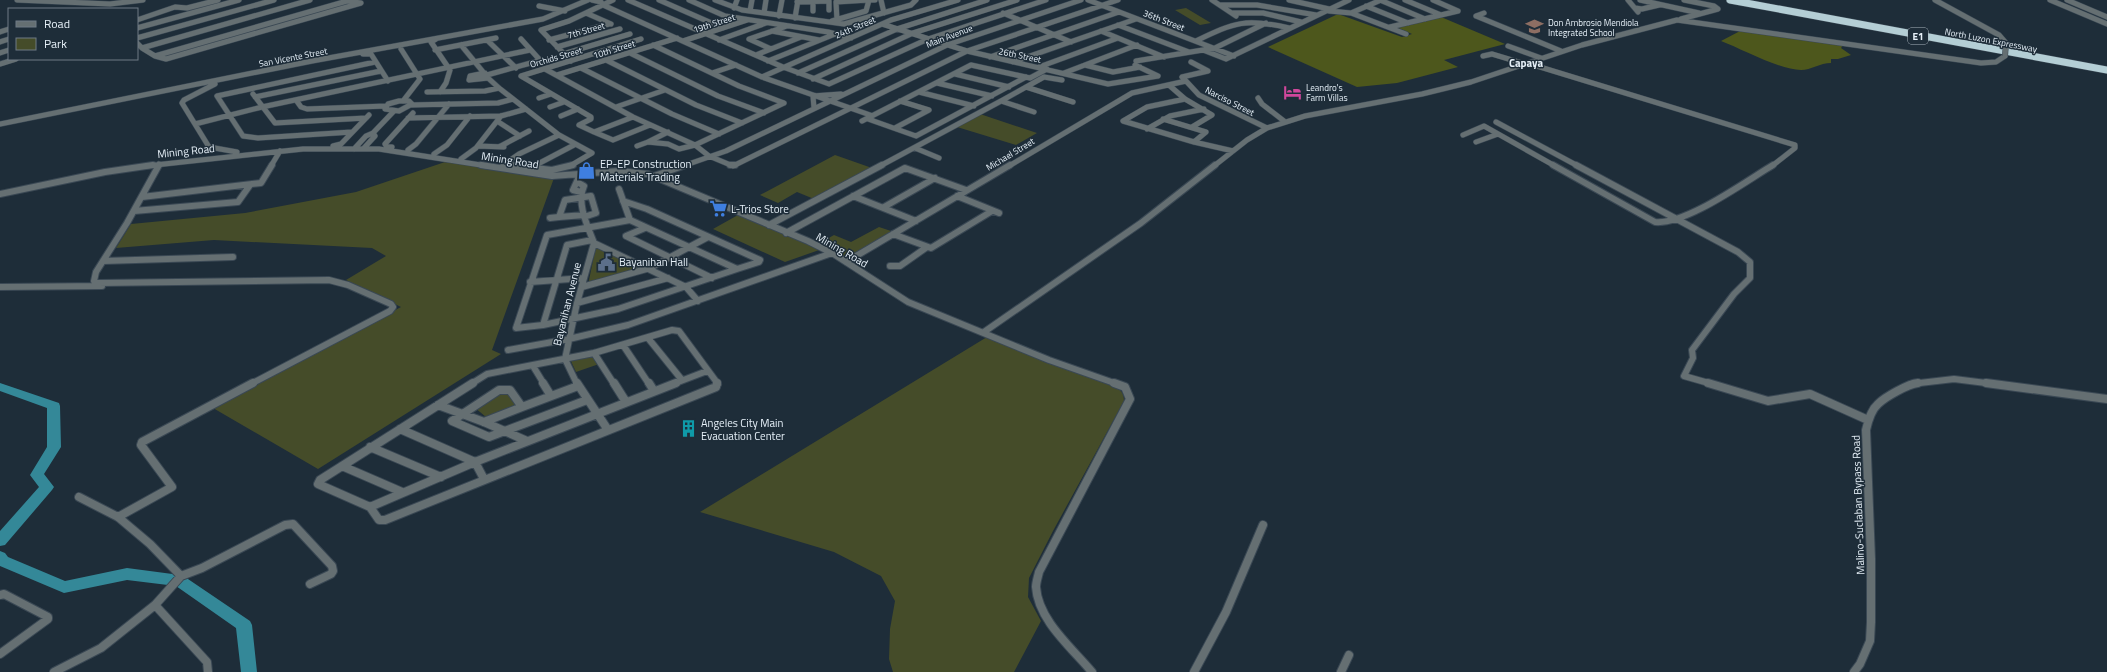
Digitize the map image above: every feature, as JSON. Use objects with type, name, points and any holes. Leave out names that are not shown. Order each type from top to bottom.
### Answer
[{"type":"highway","name":"North Luzon Expressway","points":[[1730,0],[2107,70]]},
{"type":"highway","name":"North Luzon Expressway","points":[[1751,0],[2107,66]]},
{"type":"street","points":[[17,0],[110,4],[143,0]]},
{"type":"street","points":[[138,20],[173,7],[187,8],[218,0]]},
{"type":"street","points":[[138,28],[240,0]]},
{"type":"street","points":[[138,38],[274,0]]},
{"type":"street","points":[[142,48],[310,0]]},
{"type":"street","points":[[571,61],[549,40],[541,30],[569,22],[601,5],[614,0]]},
{"type":"street","points":[[628,0],[768,61],[829,84],[928,39],[1046,0]]},
{"type":"street","points":[[659,0],[723,28]]},
{"type":"street","points":[[688,0],[725,16],[768,22],[851,38]]},
{"type":"street","points":[[734,8],[736,0]]},
{"type":"street","points":[[750,11],[752,0]]},
{"type":"street","points":[[764,13],[766,0]]},
{"type":"street","points":[[779,16],[782,0]]},
{"type":"street","points":[[828,22],[866,10],[869,0]]},
{"type":"street","points":[[837,20],[836,3],[875,0]]},
{"type":"street","points":[[881,0],[884,13]]},
{"type":"street","points":[[718,1],[734,8],[750,11],[848,24],[911,5],[916,0]]},
{"type":"street","name":"24th Street","points":[[762,77],[882,24],[958,0]]},
{"type":"street","points":[[972,0],[1071,42]]},
{"type":"street","points":[[798,73],[897,29],[987,0]]},
{"type":"street","points":[[813,78],[913,34],[1017,0]]},
{"type":"street","name":"Main Avenue","points":[[657,177],[726,150],[946,45],[1081,0]]},
{"type":"street","name":"36th Street","points":[[1088,0],[1234,56]]},
{"type":"street","points":[[545,69],[633,117],[695,145],[709,156],[730,166],[736,166],[967,51],[1118,0]]},
{"type":"street","points":[[1212,0],[1243,20]]},
{"type":"street","points":[[1289,0],[1328,10],[1351,12],[1406,34]]},
{"type":"street","points":[[1203,50],[1224,60],[1349,0]]},
{"type":"street","points":[[1351,12],[1380,0],[1425,19]]},
{"type":"street","points":[[1405,0],[1441,15]]},
{"type":"street","points":[[1390,27],[1458,11],[1433,0]]},
{"type":"street","points":[[1628,0],[1640,13]]},
{"type":"street","points":[[1640,0],[1699,14]]},
{"type":"street","points":[[984,332],[1141,222],[1234,151],[1267,128],[1305,116],[1438,91],[1485,78],[1561,51],[1718,8],[1684,0]]},
{"type":"street","points":[[1677,20],[1981,63],[1996,62],[2005,56],[2006,43],[1999,35],[1934,0]]},
{"type":"street","points":[[2050,0],[2107,24]]},
{"type":"street","points":[[2067,0],[2107,17]]},
{"type":"street","points":[[138,44],[155,56],[162,59],[168,59],[361,3],[347,1],[155,56]]},
{"type":"street","points":[[586,1],[601,5],[736,64],[762,77],[852,109],[922,138]]},
{"type":"street","name":"San Vicente Street","points":[[0,124],[312,61],[543,19],[586,1]]},
{"type":"street","points":[[795,18],[797,1],[829,1],[829,10]]},
{"type":"street","points":[[851,1],[852,15]]},
{"type":"street","points":[[813,2],[813,11]]},
{"type":"street","points":[[1220,5],[1265,5],[1316,16]]},
{"type":"street","points":[[1635,8],[1642,9],[1662,5]]},
{"type":"street","points":[[539,6],[565,11]]},
{"type":"street","points":[[1366,6],[1408,23]]},
{"type":"street","points":[[989,57],[1119,12]]},
{"type":"street","points":[[586,13],[630,34],[648,47]]},
{"type":"street","points":[[1232,13],[1263,13],[1301,22]]},
{"type":"street","points":[[1484,13],[1475,17],[1561,51]]},
{"type":"street","points":[[1013,62],[1136,19]]},
{"type":"street","name":"19th Street","points":[[683,41],[749,20]]},
{"type":"street","points":[[1196,41],[1233,23],[1243,20],[1266,22],[1289,28]]},
{"type":"street","points":[[719,40],[768,22]]},
{"type":"street","points":[[1134,62],[1215,48],[1266,22]]},
{"type":"street","points":[[549,40],[609,24]]},
{"type":"street","name":"26th Street","points":[[882,24],[946,45],[989,57],[1112,84],[1160,76],[1140,67]]},
{"type":"street","points":[[1118,25],[1189,52]]},
{"type":"street","points":[[771,49],[749,39],[788,26]]},
{"type":"street","name":"7th Street","points":[[557,47],[620,29]]},
{"type":"street","points":[[440,92],[450,77],[450,67],[430,42],[432,40],[488,30]]},
{"type":"street","points":[[771,31],[820,40]]},
{"type":"street","points":[[1101,31],[1164,57]]},
{"type":"street","points":[[563,54],[630,34]]},
{"type":"street","points":[[768,61],[836,34]]},
{"type":"street","points":[[756,55],[801,36]]},
{"type":"street","points":[[435,50],[496,38]]},
{"type":"street","name":"10th Street","points":[[557,75],[677,38]]},
{"type":"street","points":[[1038,67],[1118,38]]},
{"type":"street","points":[[487,40],[516,68]]},
{"type":"street","points":[[487,76],[538,61],[539,59],[521,40]]},
{"type":"street","name":"Orchids Street","points":[[551,94],[520,77],[522,75],[639,40]]},
{"type":"street","points":[[413,113],[385,146],[461,159],[547,171],[562,170],[592,153],[574,145],[558,135],[498,88],[462,44]]},
{"type":"street","points":[[648,142],[668,144],[679,149],[695,145],[784,104],[712,73],[653,45]]},
{"type":"street","points":[[1064,73],[1137,46]]},
{"type":"street","points":[[1508,46],[1541,58]]},
{"type":"street","points":[[401,49],[420,79],[403,101]]},
{"type":"street","points":[[195,124],[262,107],[530,50]]},
{"type":"street","points":[[630,53],[718,96],[764,113]]},
{"type":"street","points":[[1108,71],[1155,53]]},
{"type":"street","points":[[382,71],[254,95],[276,123],[335,120],[368,116],[338,145],[234,152],[209,147],[183,102],[209,86],[365,54],[371,54],[388,80]]},
{"type":"street","points":[[1483,56],[1492,54],[1526,64],[1794,145],[1794,148],[1778,162],[1700,209],[1677,220],[1665,223],[1654,222],[1484,126]]},
{"type":"street","points":[[0,64],[13,60]]},
{"type":"street","points":[[606,60],[696,105],[742,123]]},
{"type":"street","points":[[352,132],[249,137],[241,134],[217,97],[220,94],[375,62]]},
{"type":"street","points":[[1134,62],[1140,67]]},
{"type":"street","name":"Michael Street","points":[[1188,83],[1182,77],[1208,71],[1191,62]]},
{"type":"street","points":[[712,73],[736,64]]},
{"type":"street","points":[[862,122],[955,74],[969,64],[1026,77],[1035,77],[1047,69]]},
{"type":"street","points":[[1084,65],[1113,72],[1140,67]]},
{"type":"street","points":[[581,68],[672,114],[719,134]]},
{"type":"street","points":[[955,74],[1009,87]]},
{"type":"street","points":[[916,136],[1026,77]]},
{"type":"street","points":[[769,225],[1046,77],[1062,80]]},
{"type":"street","points":[[937,83],[992,96]]},
{"type":"street","name":"Michael Street","points":[[846,262],[1128,94],[1188,83]]},
{"type":"street","name":"Narciso Street","points":[[1188,83],[1199,95],[1267,128]]},
{"type":"street","points":[[1170,86],[1185,98],[1204,109],[1211,116],[1192,127]]},
{"type":"street","points":[[1026,87],[1073,102]]},
{"type":"street","points":[[428,92],[485,91],[498,88]]},
{"type":"street","points":[[616,107],[665,90]]},
{"type":"street","points":[[919,92],[974,106]]},
{"type":"street","points":[[813,96],[845,93]]},
{"type":"street","points":[[539,98],[551,94],[592,118],[579,124],[613,140],[650,125]]},
{"type":"street","points":[[813,96],[814,108]]},
{"type":"street","points":[[1185,98],[1147,107],[1123,121],[1194,142],[1234,151]]},
{"type":"street","points":[[1258,98],[1262,104],[1284,122]]},
{"type":"street","points":[[386,106],[387,110],[394,111],[411,106],[498,103],[513,99]]},
{"type":"street","points":[[296,100],[301,107],[307,109],[386,106],[403,101],[409,101],[411,106]]},
{"type":"street","points":[[1001,101],[1034,112]]},
{"type":"street","points":[[550,107],[564,102]]},
{"type":"street","points":[[895,128],[929,110],[900,102]]},
{"type":"street","points":[[408,150],[416,144],[449,104]]},
{"type":"street","points":[[335,120],[347,107]]},
{"type":"street","points":[[408,118],[470,116],[499,118],[526,109]]},
{"type":"street","points":[[1147,129],[1170,116],[1204,109]]},
{"type":"street","points":[[561,116],[578,110]]},
{"type":"street","points":[[354,148],[366,136],[373,133],[394,111]]},
{"type":"street","points":[[434,154],[447,145],[470,116]]},
{"type":"street","points":[[594,132],[633,117]]},
{"type":"street","points":[[499,118],[520,136]]},
{"type":"street","points":[[461,159],[478,146],[499,118]]},
{"type":"street","points":[[1164,119],[1206,132],[1194,142]]},
{"type":"street","points":[[1463,135],[1497,121],[1738,252],[1750,262],[1750,278],[1734,294],[1692,350],[1693,358],[1684,376],[1768,401],[1782,400],[1800,394],[1810,394],[1868,420]]},
{"type":"street","points":[[478,146],[502,147],[529,131]]},
{"type":"street","points":[[637,146],[668,132]]},
{"type":"street","points":[[364,148],[375,136],[373,133]]},
{"type":"street","points":[[1476,142],[1498,134]]},
{"type":"street","points":[[503,164],[519,154],[558,135]]},
{"type":"street","points":[[360,142],[369,142]]},
{"type":"street","points":[[530,168],[574,145]]},
{"type":"street","name":"Mining Road","points":[[0,194],[105,172],[159,164],[280,151],[364,148],[387,150],[544,176],[578,175],[619,171],[639,172],[657,177],[769,225],[832,253],[908,302],[1049,360],[1126,387],[1130,399],[1039,572],[1036,586],[1039,602],[1048,618],[1092,672]]},
{"type":"street","points":[[915,148],[939,158]]},
{"type":"street","points":[[142,197],[250,185],[262,182],[280,151]]},
{"type":"street","points":[[84,287],[94,281],[94,277],[134,211],[159,164]]},
{"type":"street","points":[[786,233],[906,168],[966,190]]},
{"type":"street","points":[[578,175],[578,182],[572,190],[581,195]]},
{"type":"street","points":[[884,207],[935,178]]},
{"type":"street","points":[[134,211],[238,202],[250,185]]},
{"type":"street","points":[[619,189],[630,220],[737,269]]},
{"type":"street","points":[[581,195],[584,216],[593,242]]},
{"type":"street","points":[[550,218],[584,216],[596,213],[592,196],[581,195],[565,200],[559,217]]},
{"type":"street","points":[[853,196],[884,207],[916,221]]},
{"type":"street","points":[[957,196],[999,213]]},
{"type":"street","points":[[622,201],[647,209],[760,260],[759,262],[618,309],[517,329],[516,327],[530,282],[547,235],[552,233],[588,229],[630,220]]},
{"type":"street","points":[[890,266],[900,266],[927,248],[930,248],[992,211]]},
{"type":"street","points":[[645,228],[626,236],[712,278]]},
{"type":"street","points":[[893,234],[927,248]]},
{"type":"street","points":[[582,287],[650,268],[708,237]]},
{"type":"street","points":[[543,325],[568,244],[593,242],[650,268],[686,287],[698,301]]},
{"type":"street","name":"Bayanihan Avenue","points":[[593,242],[573,319],[565,360],[578,386],[598,413],[608,430]]},
{"type":"street","points":[[508,350],[569,339],[628,325],[832,253]]},
{"type":"street","points":[[103,261],[233,257]]},
{"type":"street","points":[[530,282],[584,278]]},
{"type":"street","points":[[577,303],[668,278]]},
{"type":"street","points":[[94,281],[98,283],[335,280],[391,304],[393,307],[390,311],[142,442],[141,445],[172,487],[171,489],[118,517]]},
{"type":"street","points":[[0,287],[189,286]]},
{"type":"street","points":[[672,330],[679,331],[718,384],[716,387],[385,520],[379,520],[370,507],[318,484],[320,480],[370,447],[487,374],[594,354],[648,338],[672,330]]},
{"type":"street","points":[[648,338],[682,380]]},
{"type":"street","points":[[623,345],[654,391]]},
{"type":"street","points":[[594,354],[626,402]]},
{"type":"street","points":[[532,366],[551,396]]},
{"type":"street","points":[[370,507],[402,492],[527,441],[707,371]]},
{"type":"street","name":"Malino-Suclaban Bypass Road","points":[[1854,672],[1860,664],[1870,641],[1871,559],[1867,493],[1866,438],[1868,420],[1878,404],[1911,384],[1954,379],[2107,399]]},
{"type":"street","points":[[484,422],[578,386]]},
{"type":"street","points":[[522,407],[510,390],[504,389],[499,390],[452,421],[486,437],[587,400]]},
{"type":"street","points":[[438,405],[484,422],[527,441]]},
{"type":"street","points":[[400,429],[475,462],[484,479]]},
{"type":"street","points":[[370,447],[441,477]]},
{"type":"street","points":[[342,466],[402,492]]},
{"type":"street","points":[[80,497],[118,517],[150,544],[179,572],[177,580]]},
{"type":"street","points":[[54,672],[101,648],[155,605],[177,580],[285,525],[293,524],[332,566],[333,571],[331,574],[310,584]]},
{"type":"street","points":[[1194,672],[1226,612],[1263,525]]},
{"type":"street","points":[[0,595],[4,594],[48,617],[48,619],[0,654]]},
{"type":"street","points":[[155,605],[207,662],[208,672]]},
{"type":"street","points":[[1341,672],[1349,655]]},
{"type":"green space","points":[[1186,8],[1211,23],[1200,25],[1175,10]]},
{"type":"green space","points":[[1338,14],[1402,37],[1412,34],[1396,27],[1441,17],[1505,44],[1444,60],[1458,67],[1397,83],[1357,87],[1268,47]]},
{"type":"green space","points":[[1742,30],[1843,45],[1841,48],[1851,55],[1838,59],[1831,59],[1831,63],[1808,69],[1801,70],[1783,67],[1721,41]]},
{"type":"green space","points":[[980,114],[1037,133],[1016,145],[957,127]]},
{"type":"green space","points":[[835,155],[872,168],[814,199],[797,192],[778,203],[760,195]]},
{"type":"green space","points":[[445,162],[554,178],[492,350],[501,354],[318,469],[213,408],[401,307],[346,280],[386,256],[372,248],[214,240],[116,248],[131,224],[245,213],[356,192]]},
{"type":"green space","points":[[738,215],[822,249],[785,262],[713,229]]},
{"type":"green space","points":[[879,227],[894,232],[847,259],[818,244],[834,235],[851,242]]},
{"type":"green space","points":[[596,246],[645,269],[588,285]]},
{"type":"green space","points":[[987,337],[1111,384],[1119,389],[1122,393],[1124,401],[1029,578],[1028,597],[1041,621],[1014,672],[893,672],[889,659],[890,629],[895,601],[881,576],[834,552],[700,512]]},
{"type":"green space","points":[[592,355],[599,364],[576,372],[570,359]]},
{"type":"green space","points":[[504,390],[518,405],[486,417],[474,407]]},
{"type":"waterway","points":[[0,387],[54,406],[54,447],[37,475],[47,487],[0,541]]},
{"type":"waterway","points":[[0,557],[3,561],[64,587],[127,574],[180,581],[244,625],[249,672]]},
{"type":"place","name":"Don Ambrosio Mendiola Integrated School","points":[[1535,27]]},
{"type":"place","name":"Leandro's Farm Villas","points":[[1293,92]]},
{"type":"place","name":"EP-EP Construction Materials Trading","points":[[587,170]]},
{"type":"place","name":"L-Trios Store","points":[[718,209]]},
{"type":"place","name":"Bayanihan Hall","points":[[606,262]]},
{"type":"place","name":"Angeles City Main Evacuation Center","points":[[688,429]]},
{"type":"district","name":"Capaya","points":[[1526,63]]}]
